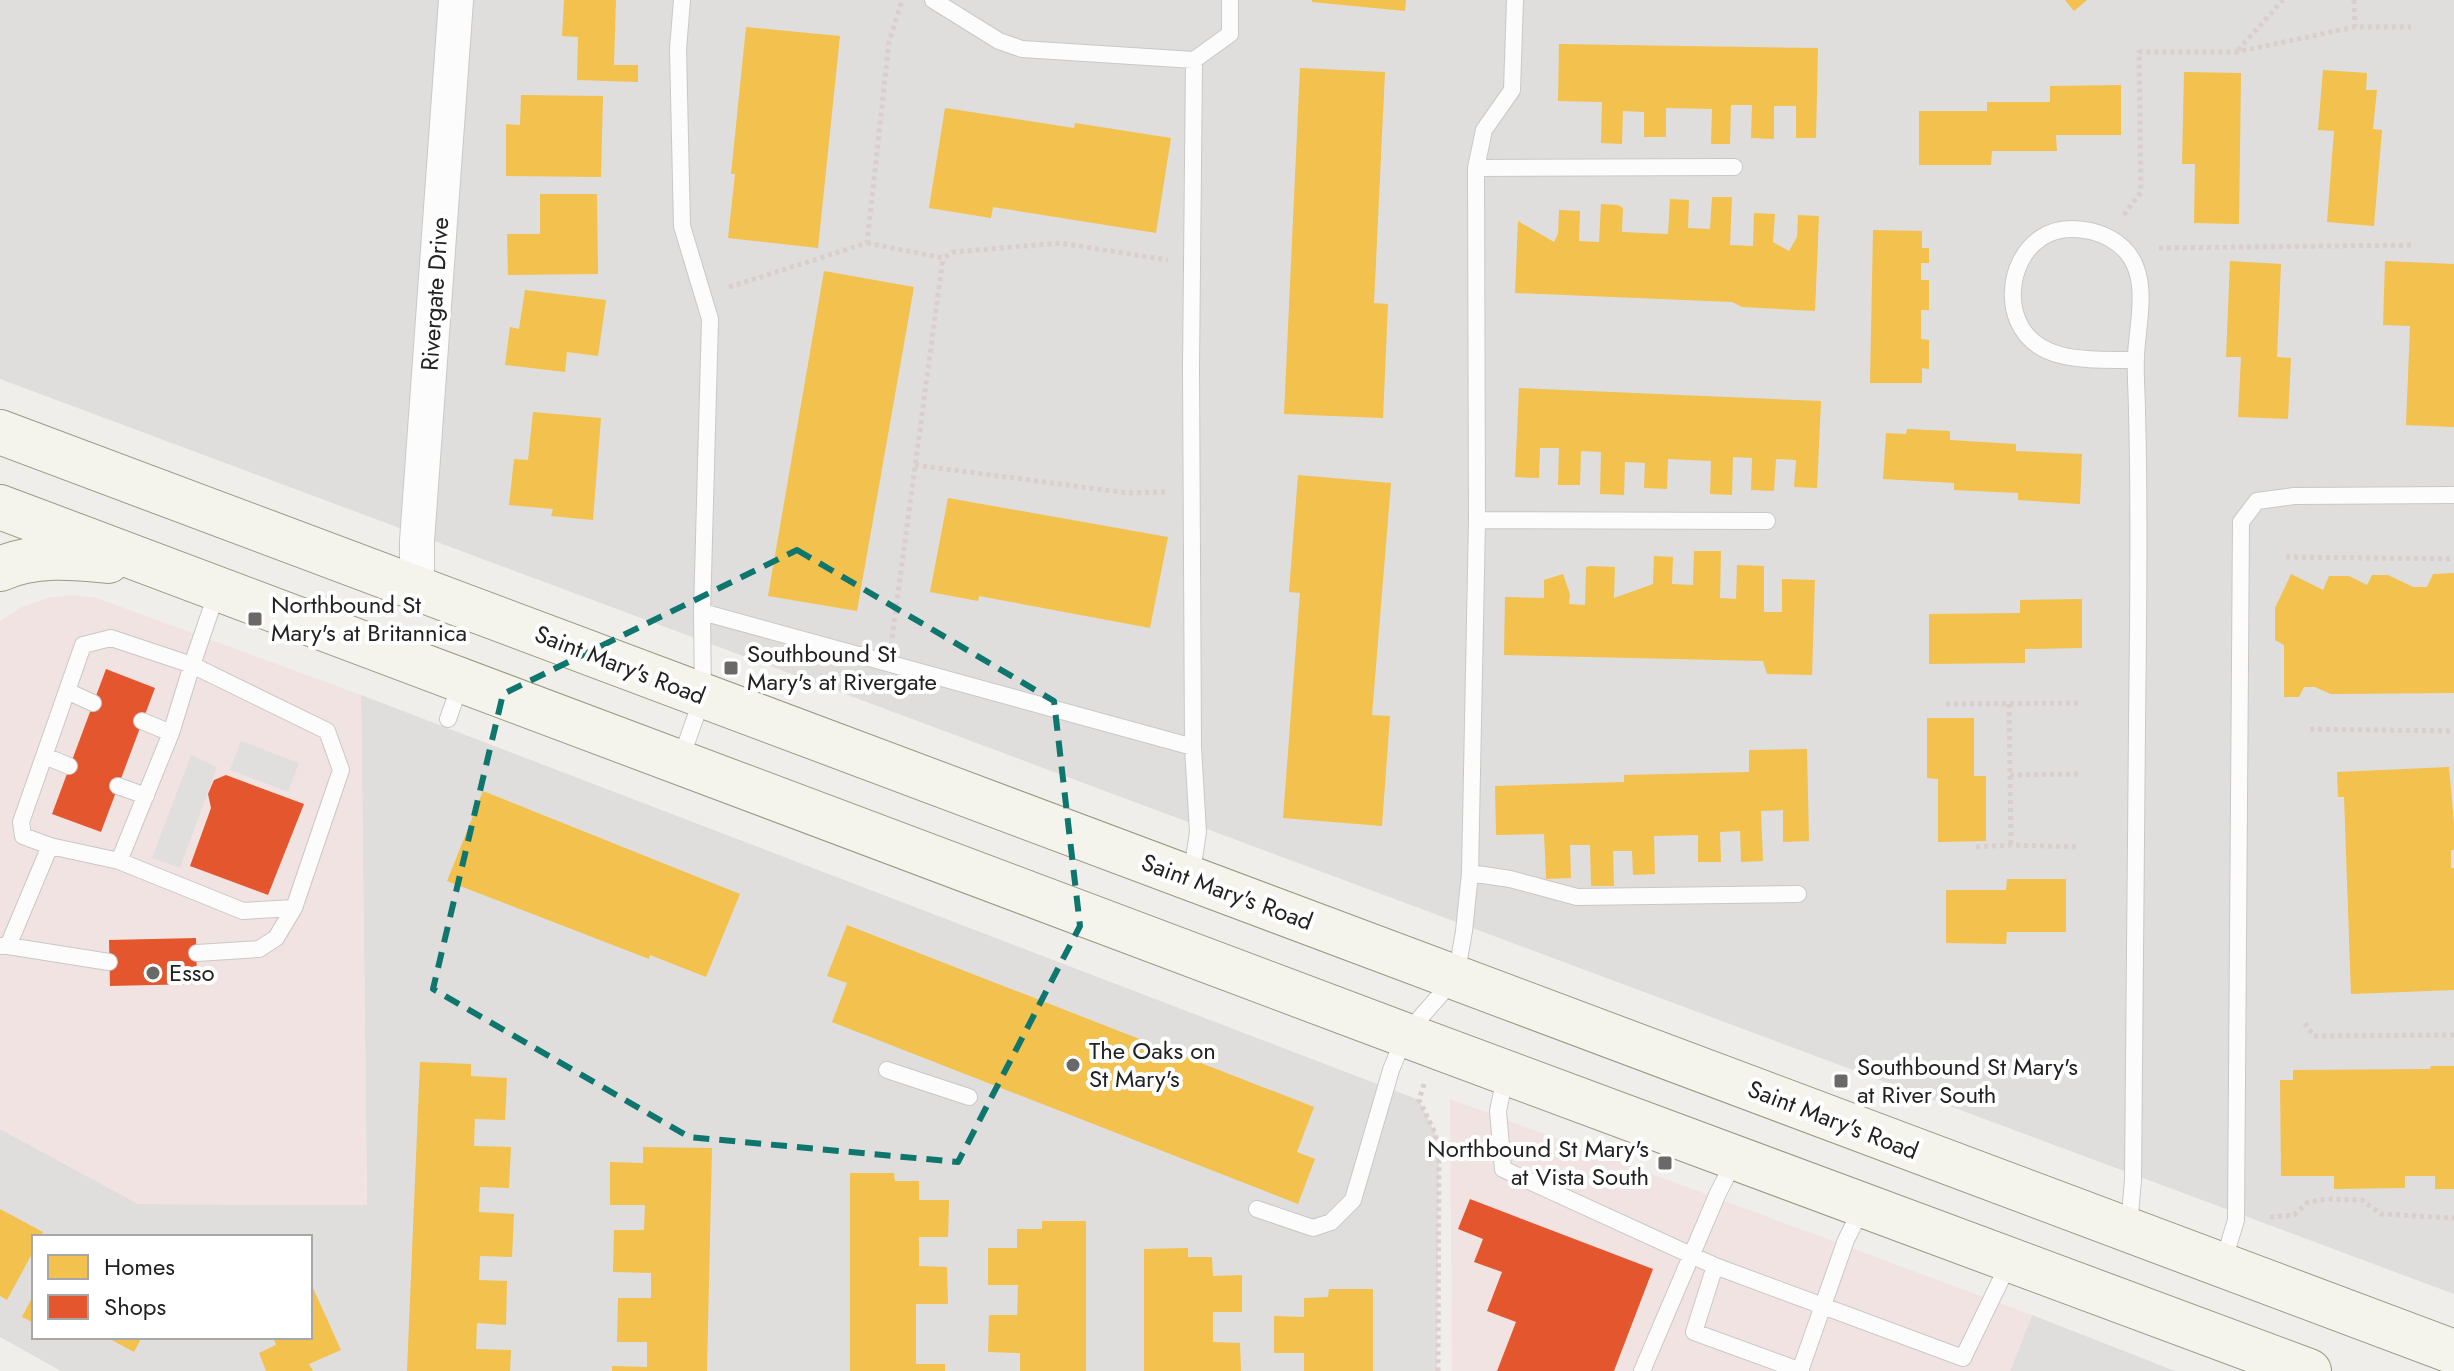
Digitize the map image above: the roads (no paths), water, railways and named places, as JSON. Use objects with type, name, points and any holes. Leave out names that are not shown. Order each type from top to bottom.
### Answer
[{"type":"main road","name":"Saint Mary's Road","points":[[0,432],[2454,1352]]},
{"type":"main road","points":[[0,507],[218,590],[454,700],[679,762],[2309,1371]]},
{"type":"main road","points":[[0,569],[21,561],[69,557],[153,566]]},
{"type":"main road","points":[[1864,1205],[1948,1163]]},
{"type":"street","name":"Rivergate Drive","points":[[417,589],[417,541],[456,0]]},
{"type":"lane","points":[[679,762],[703,696],[702,612],[710,319],[682,226],[678,49],[682,0]]},
{"type":"lane","points":[[933,0],[999,41],[1022,49],[1194,60],[1230,34],[1230,0]]},
{"type":"lane","points":[[1257,1209],[1313,1228],[1331,1222],[1353,1200],[1391,1070],[1405,1035],[1456,977],[1470,873],[1477,520],[1476,168],[1484,130],[1512,90],[1515,0]]},
{"type":"lane","points":[[1191,879],[1198,832],[1193,747],[1194,60]]},
{"type":"lane","points":[[1476,168],[1734,167]]},
{"type":"lane","points":[[2129,1230],[2133,1180],[2139,515],[2136,360],[2141,289],[2136,268],[2125,249],[2108,236],[2087,229],[2066,229],[2046,236],[2029,249],[2017,267],[2011,287],[2013,309],[2028,336],[2054,354],[2075,358],[2136,360]]},
{"type":"lane","points":[[2222,1265],[2236,1220],[2241,522],[2257,501],[2294,496],[2454,495]]},
{"type":"lane","points":[[1477,520],[1767,521]]},
{"type":"lane","points":[[119,861],[171,733],[218,590]]},
{"type":"lane","points":[[702,612],[1193,747]]},
{"type":"lane","points":[[197,953],[259,949],[276,938],[294,908],[341,770],[327,731],[192,665],[111,638],[83,645],[21,822],[23,836],[50,846],[119,861],[243,911],[294,908]]},
{"type":"lane","points":[[67,691],[93,703]]},
{"type":"lane","points":[[142,721],[171,733]]},
{"type":"lane","points":[[45,756],[69,766]]},
{"type":"lane","points":[[118,786],[146,796]]},
{"type":"lane","points":[[50,846],[4,946],[109,962]]},
{"type":"lane","points":[[1470,873],[1510,879],[1577,897],[1798,894]]},
{"type":"lane","points":[[887,1070],[969,1097]]},
{"type":"lane","points":[[1506,1072],[1498,1111],[1503,1169],[1715,1266],[1963,1358],[2011,1259]]},
{"type":"lane","points":[[1642,1371],[1718,1193],[1737,1157]]},
{"type":"lane","points":[[1715,1266],[1694,1332],[1801,1371],[1846,1240],[1864,1205]]},
{"type":"place","name":"Northbound St Mary's at Britannica","points":[[255,619]]},
{"type":"place","name":"Southbound St Mary's at Rivergate","points":[[731,668]]},
{"type":"place","name":"Esso","points":[[153,973]]},
{"type":"place","name":"The Oaks on St Mary's","points":[[1073,1065]]},
{"type":"place","name":"Southbound St Mary's at River South","points":[[1841,1081]]},
{"type":"place","name":"Northbound St Mary's at Vista South","points":[[1665,1163]]}]
